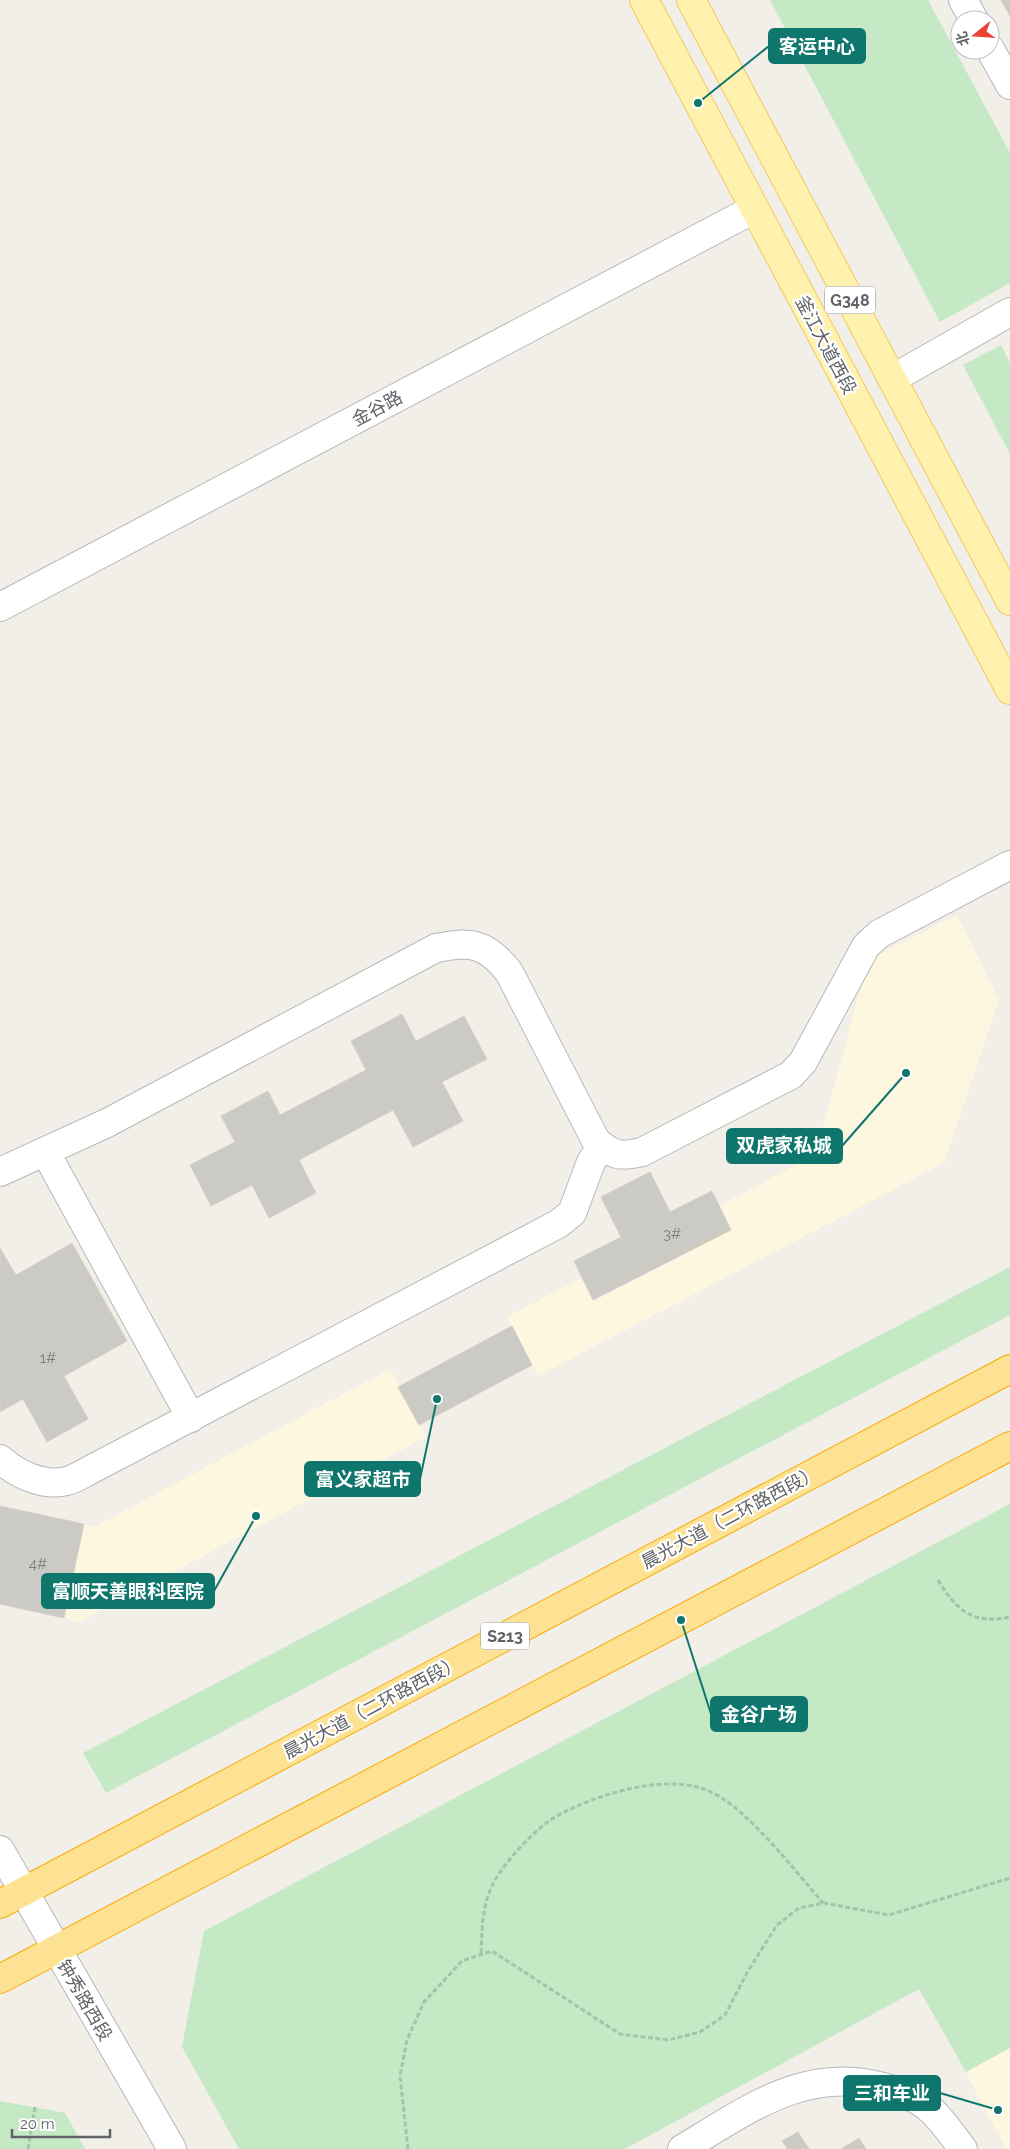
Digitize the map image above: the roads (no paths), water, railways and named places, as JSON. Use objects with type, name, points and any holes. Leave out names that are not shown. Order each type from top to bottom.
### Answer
[{"type":"highway","name":"晨光大道（二环路西段）","points":[[12,1898],[1010,1369]]},
{"type":"highway","points":[[0,1979],[1010,1446]]},
{"type":"main road","name":"釜江大道西段","points":[[644,0],[1010,690]]},
{"type":"main road","name":"G348","points":[[691,0],[1010,600]]},
{"type":"street","points":[[996,60],[1010,85]]},
{"type":"street","name":"金谷路","points":[[0,606],[754,210]]},
{"type":"street","points":[[892,379],[1010,312]]},
{"type":"street","points":[[0,1172],[107,1123],[436,948],[460,943],[479,946],[496,955],[509,972],[596,1141],[611,1154],[625,1156],[642,1152],[790,1075],[803,1062],[866,946],[879,934],[1010,865]]},
{"type":"street","points":[[0,1459],[13,1471],[40,1481],[66,1482],[190,1418],[558,1224],[572,1213],[592,1162],[602,1146]]},
{"type":"street","points":[[44,1151],[190,1418]]},
{"type":"street","name":"钟秀路西段","points":[[0,1850],[12,1898],[56,1949],[172,2149]]},
{"type":"street","points":[[682,2149],[758,2104],[783,2092],[828,2080],[864,2082],[895,2090],[930,2109],[962,2149]]},
{"type":"place","name":"客运中心","points":[[698,103]]},
{"type":"place","name":"双虎家私城","points":[[906,1073]]},
{"type":"place","name":"富义家超市","points":[[437,1399]]},
{"type":"place","name":"富顺天善眼科医院","points":[[256,1516]]},
{"type":"place","name":"金谷广场","points":[[681,1620]]},
{"type":"place","name":"三和车业","points":[[998,2110]]}]
